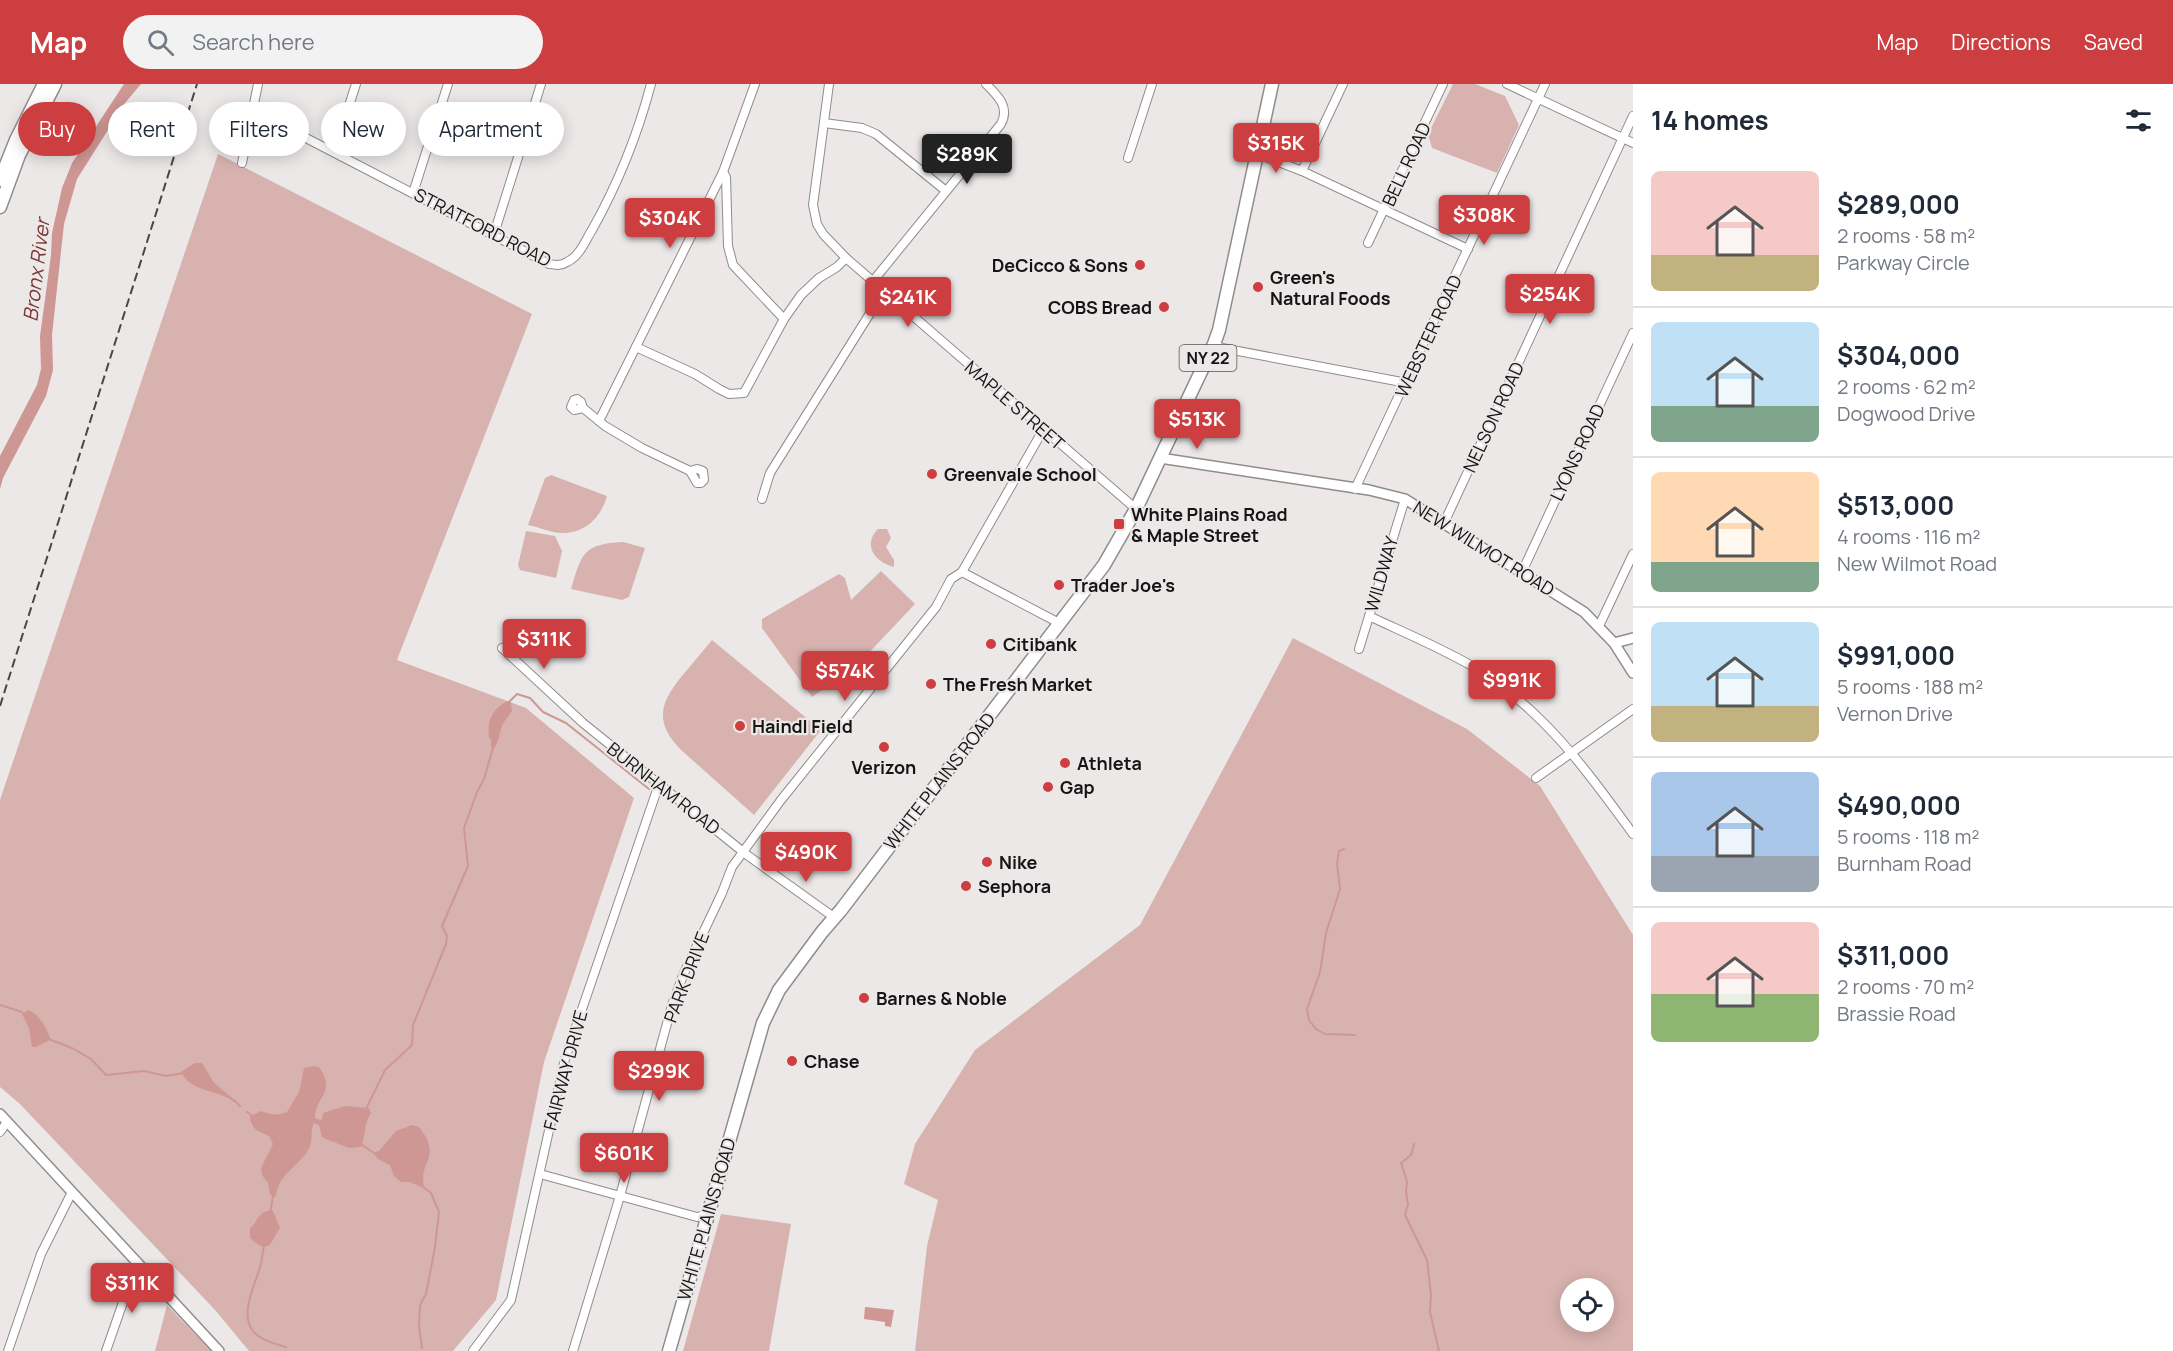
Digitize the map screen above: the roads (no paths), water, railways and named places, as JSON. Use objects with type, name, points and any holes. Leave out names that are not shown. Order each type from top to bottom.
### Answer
[{"type":"main road","points":[[0,180],[16,140],[44,84]]},
{"type":"main road","points":[[0,207],[22,148],[55,84]]},
{"type":"main road","name":"WHITE PLAINS ROAD","points":[[669,1351],[763,1023],[779,990],[1061,624],[1110,557],[1136,509],[1214,344],[1227,301],[1272,84]]},
{"type":"street","points":[[255,102],[258,84]]},
{"type":"street","points":[[350,102],[356,84]]},
{"type":"street","points":[[413,193],[448,84]]},
{"type":"street","points":[[494,234],[541,84]]},
{"type":"street","name":"STRATFORD ROAD","points":[[342,156],[549,264],[561,265],[579,253],[623,171],[651,84]]},
{"type":"street","points":[[599,421],[723,172],[755,84]]},
{"type":"street","name":"MAPLE STREET","points":[[830,84],[813,196],[814,216],[823,234],[873,282],[1136,509]]},
{"type":"street","points":[[873,282],[1004,118],[1001,101],[986,84]]},
{"type":"street","points":[[1128,158],[1152,84]]},
{"type":"street","points":[[1302,171],[1343,84]]},
{"type":"street","name":"BELL ROAD","points":[[1368,243],[1443,84]]},
{"type":"street","points":[[1507,84],[1633,143]]},
{"type":"street","name":"WEBSTER ROAD","points":[[1355,489],[1407,383],[1545,84]]},
{"type":"street","name":"NELSON ROAD","points":[[1444,523],[1633,116]]},
{"type":"street","points":[[824,123],[862,128],[876,134],[946,191]]},
{"type":"street","points":[[1258,154],[1302,171],[1468,249]]},
{"type":"street","points":[[242,163],[244,156]]},
{"type":"street","points":[[723,172],[726,177],[728,246],[733,264],[784,319]]},
{"type":"street","points":[[636,347],[695,374],[729,394],[744,393],[784,319],[808,287],[846,258]]},
{"type":"street","points":[[762,499],[770,473],[884,291]]},
{"type":"street","name":"LYONS ROAD","points":[[1522,572],[1633,333]]},
{"type":"street","points":[[1214,344],[1232,350],[1407,383]]},
{"type":"street","points":[[583,408],[642,448],[690,471]]},
{"type":"street","name":"PARK DRIVE","points":[[573,1351],[620,1196],[672,1005],[732,867],[743,850],[936,606],[951,579],[962,572],[1043,430]]},
{"type":"street","name":"NEW WILMOT ROAD","points":[[1160,458],[1405,499],[1571,603],[1599,626],[1614,643],[1633,673]]},
{"type":"street","name":"WILDWAY","points":[[1359,649],[1405,499]]},
{"type":"street","points":[[1599,626],[1633,554]]},
{"type":"street","points":[[962,572],[1061,624]]},
{"type":"street","points":[[1369,616],[1473,667],[1523,704],[1572,752],[1633,834]]},
{"type":"street","points":[[1614,643],[1633,638]]},
{"type":"street","name":"BURNHAM ROAD","points":[[502,648],[583,723],[787,885],[835,918]]},
{"type":"street","points":[[1536,778],[1633,709]]},
{"type":"street","name":"FAIRWAY DRIVE","points":[[473,1351],[511,1300],[565,1059],[659,784]]},
{"type":"street","points":[[0,1114],[219,1351]]},
{"type":"street","points":[[0,1132],[7,1122]]},
{"type":"street","points":[[540,1173],[697,1217],[708,1214]]},
{"type":"street","points":[[8,1351],[41,1254],[72,1192]]},
{"type":"street","points":[[106,1351],[128,1288],[142,1268]]},
{"type":"waterway","points":[[509,702],[517,694],[530,698],[543,712],[566,723],[649,789]]},
{"type":"waterway","points":[[367,1107],[385,1070],[412,1045],[413,1025],[446,944],[447,936],[442,926],[468,866],[464,828],[484,779],[493,748]]},
{"type":"waterway","points":[[1344,849],[1339,851],[1337,864],[1340,889],[1326,933],[1320,972],[1307,1009],[1309,1020],[1316,1029],[1325,1034],[1355,1035]]},
{"type":"waterway","points":[[0,1005],[22,1012],[24,1015]]},
{"type":"waterway","points":[[46,1038],[72,1048],[91,1059],[106,1075],[144,1071],[166,1076],[183,1073]]},
{"type":"waterway","points":[[234,1100],[240,1106]]},
{"type":"waterway","points":[[247,1112],[251,1115]]},
{"type":"waterway","points":[[1414,1144],[1411,1155],[1401,1163],[1407,1182],[1408,1204],[1405,1215],[1427,1260],[1431,1295],[1430,1312],[1439,1351]]},
{"type":"waterway","points":[[362,1145],[374,1153]]},
{"type":"waterway","points":[[422,1186],[431,1193],[439,1212],[426,1294],[420,1305],[419,1326],[422,1348]]},
{"type":"waterway","points":[[270,1214],[273,1196]]},
{"type":"waterway","points":[[264,1245],[261,1264],[248,1307],[249,1324],[260,1337],[286,1347]]},
{"type":"railway","points":[[0,706],[197,84]]},
{"type":"place","name":"DeCicco & Sons","points":[[1140,265]]},
{"type":"place","name":"Green's Natural Foods","points":[[1258,287]]},
{"type":"place","name":"COBS Bread","points":[[1164,307]]},
{"type":"place","name":"Greenvale School","points":[[932,474]]},
{"type":"place","name":"White Plains Road & Maple Street","points":[[1119,524]]},
{"type":"place","name":"Trader Joe's","points":[[1059,585]]},
{"type":"place","name":"Citibank","points":[[991,644]]},
{"type":"place","name":"The Fresh Market","points":[[931,684]]},
{"type":"place","name":"Haindl Field","points":[[740,726]]},
{"type":"place","name":"Verizon","points":[[884,747]]},
{"type":"place","name":"Athleta","points":[[1065,763]]},
{"type":"place","name":"Gap","points":[[1048,787]]},
{"type":"place","name":"Nike","points":[[987,862]]},
{"type":"place","name":"Sephora","points":[[966,886]]},
{"type":"place","name":"Barnes & Noble","points":[[864,998]]},
{"type":"place","name":"Chase","points":[[792,1061]]},
{"type":"water label","name":"Bronx River","points":[[36,270]]}]
